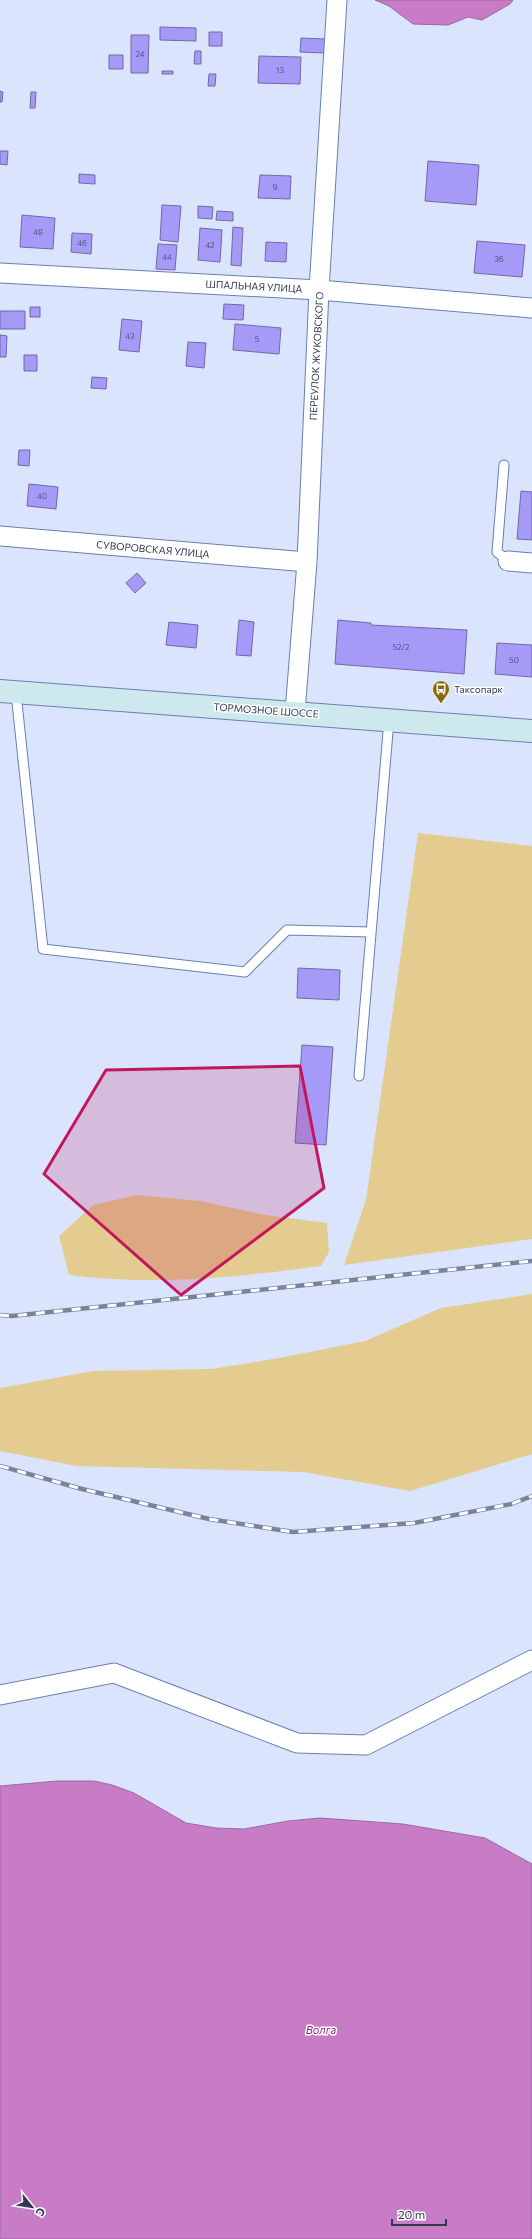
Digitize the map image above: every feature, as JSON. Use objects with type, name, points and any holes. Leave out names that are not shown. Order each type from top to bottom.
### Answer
[{"type":"street","name":"ПЕРЕУЛОК ЖУКОВСКОГО","points":[[296,712],[306,562],[319,290],[337,0]]},
{"type":"street","name":"ШПАЛЬНАЯ УЛИЦА","points":[[0,273],[319,290],[532,308]]},
{"type":"street","name":"СУВОРОВСКАЯ УЛИЦА","points":[[0,536],[306,562]]},
{"type":"street","points":[[508,561],[532,564]]},
{"type":"street","name":"ТОРМОЗНОЕ ШОССЕ","points":[[8,692],[532,730]]},
{"type":"street","points":[[0,1695],[114,1673],[297,1743],[366,1745],[532,1660]]},
{"type":"lane","points":[[504,465],[497,552],[508,561]]},
{"type":"lane","points":[[8,692],[43,949],[245,972],[287,930],[372,932]]},
{"type":"lane","points":[[360,1076],[389,720]]},
{"type":"highlighted area","points":[[300,1066],[324,1188],[181,1295],[44,1174],[106,1070]]},
{"type":"shaded area","points":[[418,833],[532,846],[532,1239],[344,1265],[366,1200]]},
{"type":"shaded area","points":[[137,1195],[200,1201],[265,1215],[327,1223],[329,1252],[321,1266],[227,1277],[132,1280],[69,1275],[59,1236],[93,1205]]},
{"type":"shaded area","points":[[532,1294],[532,1454],[410,1491],[303,1472],[76,1466],[0,1451],[0,1388],[93,1371],[212,1369],[279,1358],[365,1341],[441,1308]]},
{"type":"water","points":[[375,0],[513,0],[510,4],[482,20],[468,17],[448,25],[413,24],[389,6]]},
{"type":"water","name":"Волга","points":[[57,1781],[94,1781],[112,1785],[134,1793],[186,1823],[216,1828],[244,1829],[288,1821],[320,1818],[403,1824],[485,1838],[532,1864],[532,2239],[0,2239],[0,1786]]},
{"type":"building","points":[[160,27],[196,28],[196,41],[160,40]]},
{"type":"building","points":[[209,32],[222,32],[222,46],[209,46]]},
{"type":"building","points":[[131,35],[149,35],[148,73],[131,73]]},
{"type":"building","points":[[301,38],[325,39],[325,53],[300,52]]},
{"type":"building","points":[[195,51],[201,51],[201,64],[194,64]]},
{"type":"building","points":[[109,55],[123,55],[123,69],[109,69]]},
{"type":"building","points":[[259,56],[301,57],[300,84],[258,83]]},
{"type":"building","points":[[162,71],[173,71],[173,74],[162,74]]},
{"type":"building","points":[[209,74],[216,74],[215,86],[208,86]]},
{"type":"building","points":[[0,91],[3,92],[2,102],[0,102]]},
{"type":"building","points":[[31,92],[36,92],[35,108],[30,108]]},
{"type":"building","points":[[0,151],[8,151],[7,165],[0,164]]},
{"type":"building","points":[[428,161],[479,165],[476,205],[425,201]]},
{"type":"building","points":[[79,174],[95,175],[95,184],[79,183]]},
{"type":"building","points":[[260,175],[291,176],[290,199],[258,198]]},
{"type":"building","points":[[162,205],[181,206],[178,242],[160,240]]},
{"type":"building","points":[[198,206],[213,207],[212,219],[198,218]]},
{"type":"building","points":[[217,211],[233,212],[233,221],[216,220]]},
{"type":"building","points":[[22,215],[55,218],[53,249],[20,247]]},
{"type":"building","points":[[233,227],[243,228],[241,266],[231,265]]},
{"type":"building","points":[[200,228],[222,230],[220,262],[198,260]]},
{"type":"building","points":[[72,233],[92,234],[91,254],[71,252]]},
{"type":"building","points":[[477,241],[525,245],[522,277],[474,273]]},
{"type":"building","points":[[266,242],[287,243],[286,262],[265,261]]},
{"type":"building","points":[[158,244],[177,245],[175,270],[156,269]]},
{"type":"building","points":[[224,304],[244,305],[243,320],[223,319]]},
{"type":"building","points":[[30,307],[40,307],[40,317],[30,317]]},
{"type":"building","points":[[0,311],[25,311],[25,329],[0,329]]},
{"type":"building","points":[[122,319],[142,321],[139,352],[119,350]]},
{"type":"building","points":[[235,324],[281,328],[279,354],[233,350]]},
{"type":"building","points":[[0,335],[7,336],[6,357],[0,357]]},
{"type":"building","points":[[188,342],[206,343],[204,368],[186,366]]},
{"type":"building","points":[[24,355],[37,355],[37,371],[24,371]]},
{"type":"building","points":[[92,377],[107,378],[106,389],[91,388]]},
{"type":"building","points":[[19,450],[30,450],[29,466],[18,465]]},
{"type":"building","points":[[29,484],[58,487],[56,509],[27,506]]},
{"type":"building","points":[[521,491],[532,492],[532,540],[517,539]]},
{"type":"building","points":[[137,573],[146,583],[135,593],[126,583]]},
{"type":"building","points":[[239,620],[254,622],[251,656],[236,655]]},
{"type":"building","points":[[338,620],[371,623],[371,625],[467,630],[464,674],[335,664]]},
{"type":"building","points":[[169,622],[198,625],[196,648],[166,645]]},
{"type":"building","points":[[497,643],[532,645],[532,677],[495,674]]},
{"type":"building","points":[[298,968],[340,970],[339,1000],[297,998]]},
{"type":"building","points":[[302,1045],[333,1047],[326,1145],[295,1143]]},
{"type":"railway","points":[[0,1315],[12,1316],[532,1261]]},
{"type":"railway","points":[[0,1466],[82,1489],[209,1519],[293,1532],[414,1523],[511,1504],[532,1496]]},
{"type":"place","name":"Таксопарк","points":[[441,704]]}]
